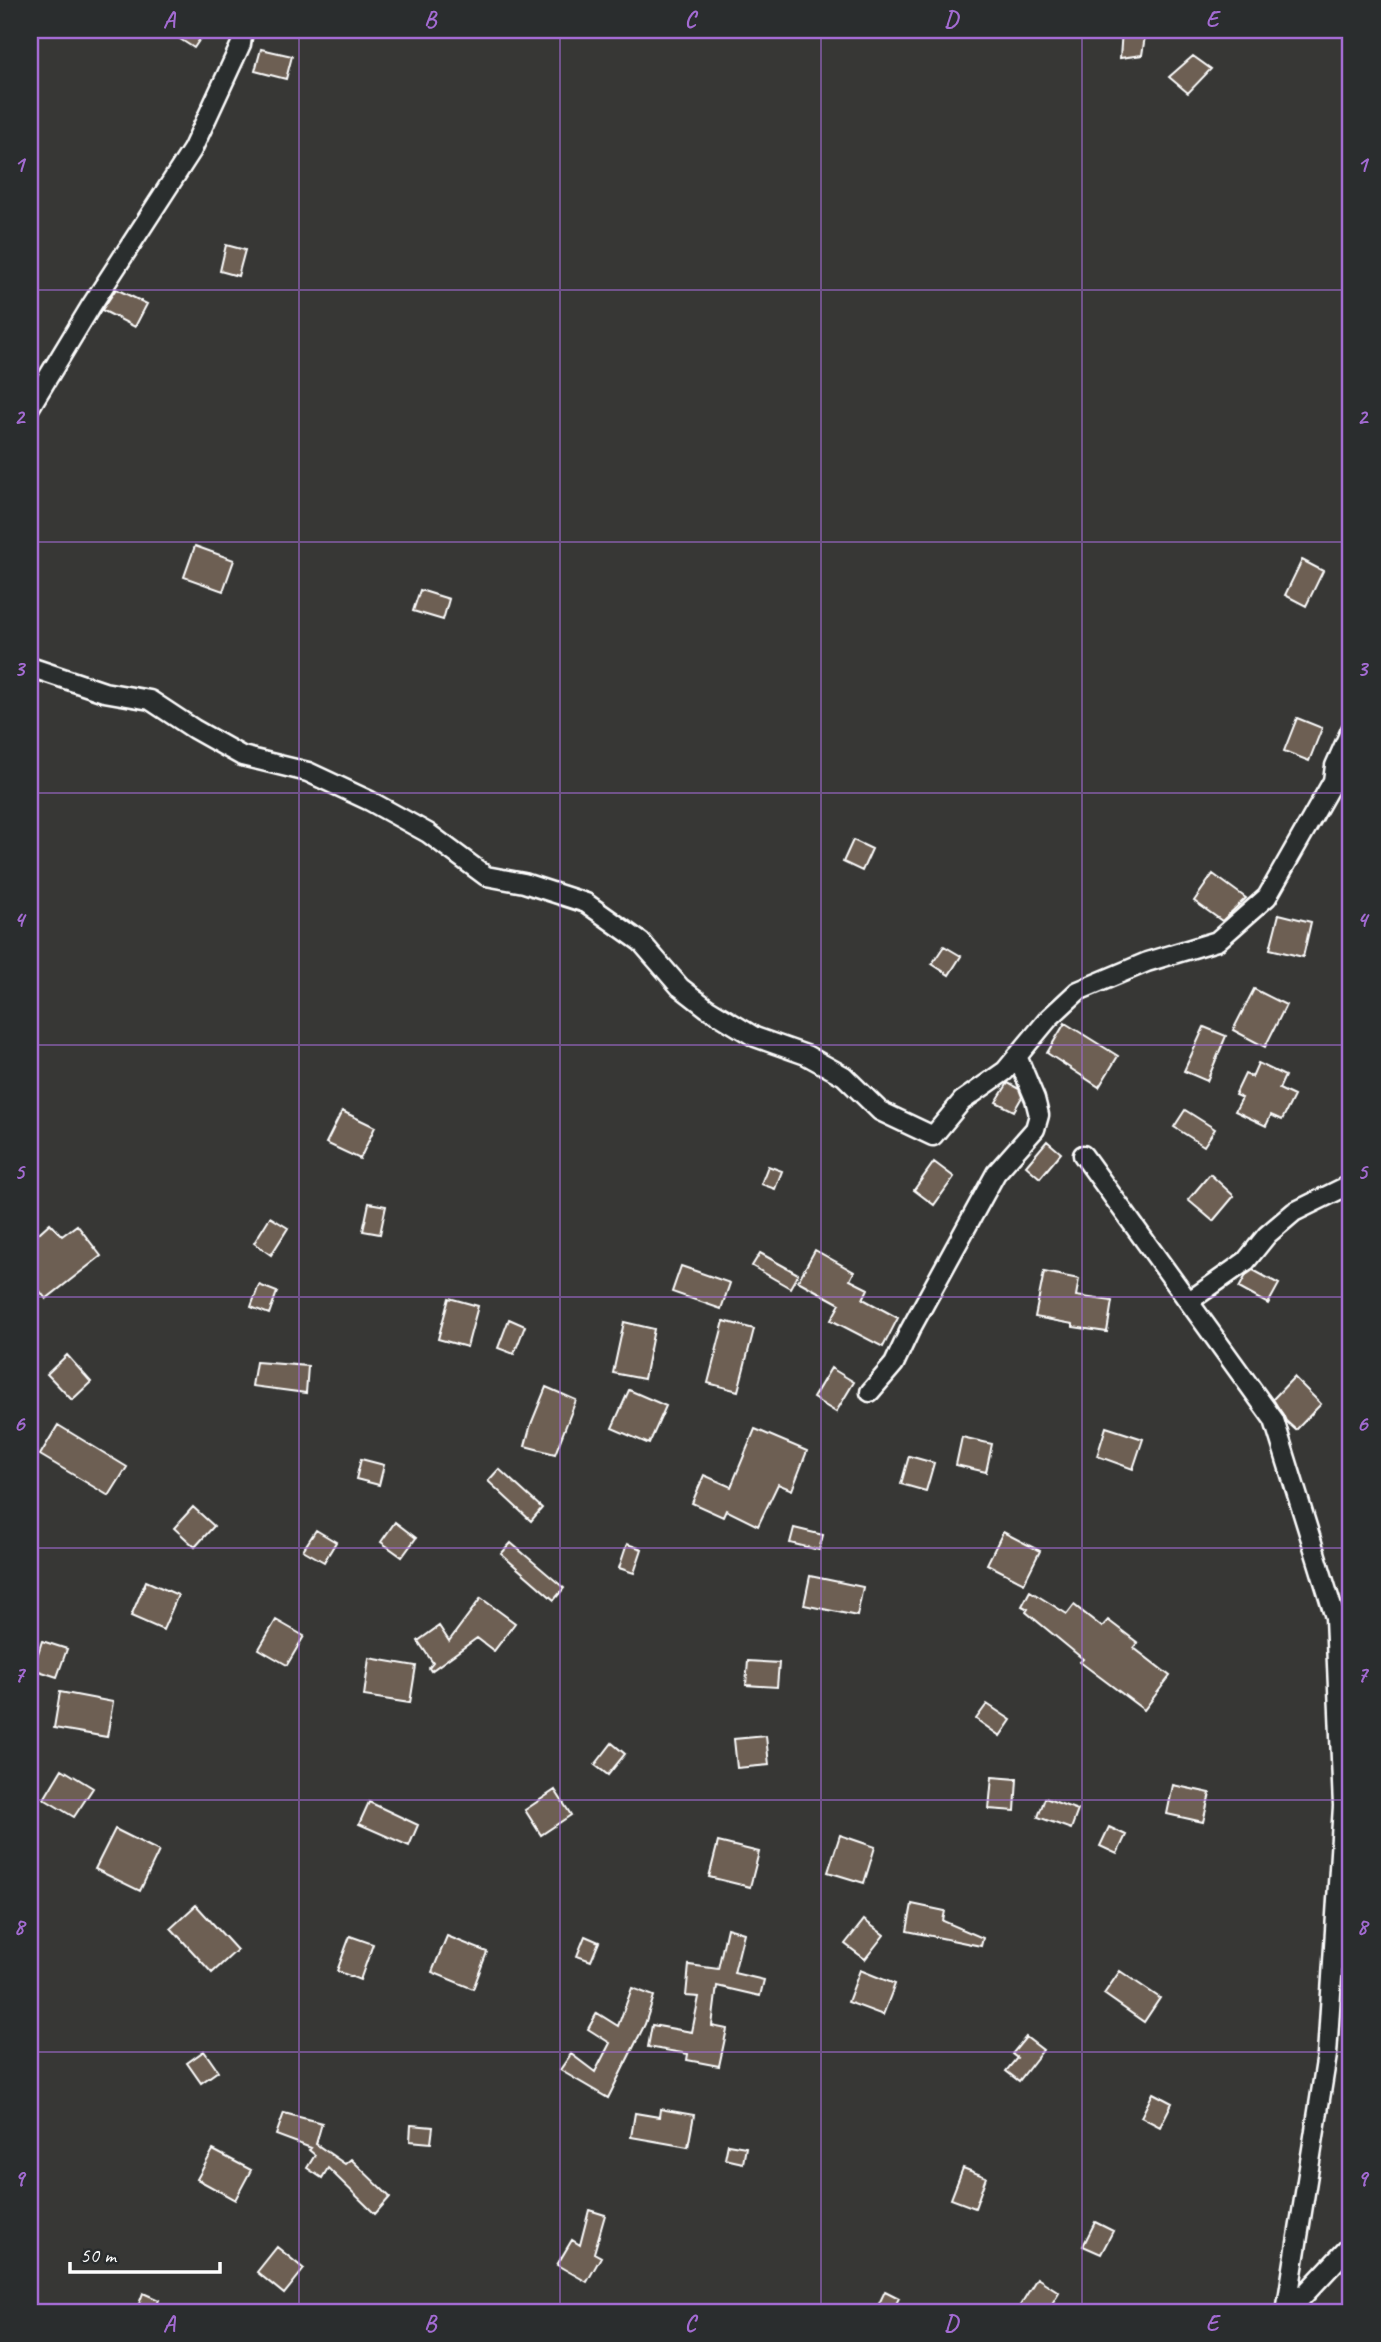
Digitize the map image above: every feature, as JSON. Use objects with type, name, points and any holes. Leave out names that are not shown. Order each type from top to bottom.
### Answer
[{"type":"street","points":[[30,407],[91,306],[192,150],[241,44],[243,30]]},
{"type":"street","points":[[30,667],[104,692],[150,700],[242,756],[308,772],[370,801],[428,833],[486,876],[524,883],[586,903],[641,942],[680,987],[707,1008],[755,1037],[806,1055],[844,1076],[880,1111],[933,1136],[962,1101],[1005,1071],[1049,1018],[1078,991],[1147,962],[1217,942],[1267,897],[1333,781],[1335,766],[1351,730]]},
{"type":"street","points":[[870,1392],[894,1364],[996,1173],[1035,1129],[1039,1115],[1017,1056]]},
{"type":"street","points":[[1083,1155],[1274,1420],[1335,1617],[1343,1806],[1326,2055],[1287,2312]]},
{"type":"street","points":[[1195,1297],[1246,1261],[1267,1235],[1294,1212],[1351,1184]]},
{"type":"street","points":[[1287,2312],[1351,2245]]},
{"type":"building","points":[[166,30],[206,30],[194,48]]},
{"type":"building","points":[[1122,30],[1146,30],[1142,55],[1120,58]]},
{"type":"building","points":[[261,49],[292,56],[286,79],[255,71]]},
{"type":"building","points":[[1193,56],[1211,69],[1188,93],[1169,77]]},
{"type":"building","points":[[226,245],[245,250],[238,276],[220,271]]},
{"type":"building","points":[[116,289],[147,304],[135,327],[102,310]]},
{"type":"building","points":[[195,546],[234,560],[223,591],[184,577]]},
{"type":"building","points":[[1302,560],[1323,571],[1306,606],[1285,595]]},
{"type":"building","points":[[420,590],[449,599],[443,620],[413,611]]},
{"type":"building","points":[[1297,718],[1322,728],[1309,761],[1284,751]]},
{"type":"building","points":[[853,840],[872,849],[862,871],[843,862]]},
{"type":"building","points":[[1213,874],[1246,898],[1222,921],[1194,901]]},
{"type":"building","points":[[1279,914],[1311,922],[1303,957],[1270,949]]},
{"type":"building","points":[[944,946],[961,956],[949,975],[932,964]]},
{"type":"building","points":[[1254,989],[1286,1005],[1265,1047],[1233,1030]]},
{"type":"building","points":[[1065,1023],[1118,1056],[1099,1087],[1047,1053]]},
{"type":"building","points":[[1204,1027],[1226,1036],[1207,1081],[1184,1071]]},
{"type":"building","points":[[1258,1063],[1285,1076],[1279,1089],[1294,1096],[1282,1120],[1271,1115],[1266,1126],[1235,1111],[1242,1098],[1235,1095],[1245,1074],[1252,1077]]},
{"type":"building","points":[[1008,1083],[1019,1089],[1022,1097],[1014,1111],[996,1102]]},
{"type":"building","points":[[1185,1110],[1215,1129],[1204,1146],[1174,1127]]},
{"type":"building","points":[[342,1111],[375,1127],[360,1159],[326,1143]]},
{"type":"building","points":[[1047,1141],[1061,1153],[1040,1178],[1026,1166]]},
{"type":"building","points":[[934,1162],[954,1177],[934,1205],[914,1190]]},
{"type":"building","points":[[768,1166],[782,1171],[775,1189],[761,1184]]},
{"type":"building","points":[[1210,1174],[1234,1196],[1213,1221],[1188,1200]]},
{"type":"building","points":[[369,1203],[386,1206],[380,1234],[363,1231]]},
{"type":"building","points":[[270,1217],[288,1228],[271,1255],[254,1243]]},
{"type":"building","points":[[50,1223],[62,1236],[77,1225],[101,1256],[46,1299],[30,1278],[30,1241]]},
{"type":"building","points":[[815,1250],[854,1272],[850,1280],[868,1289],[863,1299],[898,1318],[883,1347],[831,1320],[840,1304],[798,1281]]},
{"type":"building","points":[[760,1253],[798,1274],[790,1288],[752,1266]]},
{"type":"building","points":[[681,1266],[730,1283],[721,1309],[672,1292]]},
{"type":"building","points":[[1253,1270],[1279,1284],[1268,1304],[1239,1288],[1246,1275]]},
{"type":"building","points":[[1044,1272],[1079,1279],[1076,1296],[1112,1301],[1107,1332],[1035,1317]]},
{"type":"building","points":[[259,1285],[277,1292],[269,1314],[251,1307]]},
{"type":"building","points":[[449,1298],[478,1306],[467,1347],[438,1339]]},
{"type":"building","points":[[509,1319],[525,1326],[514,1354],[498,1348]]},
{"type":"building","points":[[724,1321],[754,1329],[738,1391],[708,1383]]},
{"type":"building","points":[[624,1322],[654,1329],[644,1379],[613,1373]]},
{"type":"building","points":[[67,1355],[91,1382],[72,1400],[47,1374]]},
{"type":"building","points":[[256,1362],[308,1366],[306,1393],[252,1386]]},
{"type":"building","points":[[831,1368],[854,1382],[836,1412],[813,1398]]},
{"type":"building","points":[[1294,1377],[1321,1404],[1296,1430],[1286,1421],[1273,1399]]},
{"type":"building","points":[[546,1387],[576,1400],[555,1454],[525,1446]]},
{"type":"building","points":[[629,1390],[666,1406],[649,1444],[612,1428]]},
{"type":"building","points":[[58,1425],[127,1467],[109,1496],[40,1455]]},
{"type":"building","points":[[1106,1427],[1143,1439],[1133,1469],[1097,1456]]},
{"type":"building","points":[[755,1429],[807,1451],[792,1490],[778,1484],[758,1526],[726,1510],[723,1517],[692,1503],[704,1475],[731,1487]]},
{"type":"building","points":[[962,1437],[992,1444],[986,1472],[956,1465]]},
{"type":"building","points":[[909,1456],[934,1463],[926,1491],[901,1484]]},
{"type":"building","points":[[361,1459],[384,1465],[379,1485],[356,1479]]},
{"type":"building","points":[[499,1469],[542,1508],[531,1521],[488,1481]]},
{"type":"building","points":[[193,1507],[214,1526],[195,1547],[174,1528]]},
{"type":"building","points":[[395,1522],[416,1538],[402,1557],[381,1542]]},
{"type":"building","points":[[794,1528],[823,1535],[819,1550],[790,1543]]},
{"type":"building","points":[[316,1530],[336,1542],[324,1562],[303,1550]]},
{"type":"building","points":[[1003,1532],[1040,1551],[1024,1583],[987,1564]]},
{"type":"building","points":[[511,1543],[564,1588],[554,1600],[501,1554]]},
{"type":"building","points":[[627,1544],[642,1549],[634,1573],[619,1568]]},
{"type":"building","points":[[810,1576],[863,1587],[857,1616],[804,1605]]},
{"type":"building","points":[[146,1581],[178,1595],[163,1630],[131,1616]]},
{"type":"building","points":[[1030,1591],[1067,1614],[1074,1605],[1102,1627],[1108,1620],[1138,1643],[1134,1648],[1170,1676],[1144,1710],[1080,1662],[1083,1659],[1026,1612],[1028,1609],[1022,1606]]},
{"type":"building","points":[[481,1598],[515,1623],[494,1651],[477,1638],[431,1671],[429,1668],[433,1663],[418,1641],[439,1626],[449,1641]]},
{"type":"building","points":[[276,1620],[304,1636],[287,1665],[259,1649]]},
{"type":"building","points":[[42,1641],[67,1649],[57,1677],[33,1669]]},
{"type":"building","points":[[369,1658],[416,1666],[410,1703],[364,1696]]},
{"type":"building","points":[[748,1661],[779,1663],[777,1687],[746,1685]]},
{"type":"building","points":[[60,1692],[113,1702],[107,1737],[54,1728]]},
{"type":"building","points":[[987,1704],[1011,1720],[1000,1736],[976,1719]]},
{"type":"building","points":[[766,1736],[769,1765],[737,1768],[734,1739]]},
{"type":"building","points":[[612,1743],[625,1754],[608,1775],[595,1765]]},
{"type":"building","points":[[62,1769],[93,1788],[74,1817],[44,1799]]},
{"type":"building","points":[[992,1777],[1017,1779],[1015,1811],[989,1809]]},
{"type":"building","points":[[1173,1785],[1210,1793],[1203,1822],[1167,1814]]},
{"type":"building","points":[[555,1790],[571,1815],[541,1835],[525,1810]]},
{"type":"building","points":[[1045,1798],[1078,1810],[1071,1829],[1038,1817]]},
{"type":"building","points":[[369,1802],[418,1825],[409,1846],[359,1824]]},
{"type":"building","points":[[1109,1827],[1126,1835],[1117,1854],[1100,1846]]},
{"type":"building","points":[[115,1829],[159,1851],[140,1891],[95,1869]]},
{"type":"building","points":[[840,1835],[875,1847],[864,1883],[828,1872]]},
{"type":"building","points":[[718,1842],[759,1852],[750,1887],[709,1877]]},
{"type":"building","points":[[912,1904],[945,1911],[943,1921],[983,1938],[981,1946],[907,1931]]},
{"type":"building","points":[[196,1905],[237,1950],[212,1973],[171,1928]]},
{"type":"building","points":[[864,1920],[884,1935],[865,1959],[845,1944]]},
{"type":"building","points":[[727,1928],[744,1933],[734,1973],[764,1980],[760,1996],[717,1986],[712,2026],[727,2029],[719,2066],[687,2060],[688,2054],[648,2047],[652,2025],[692,2032],[699,1997],[686,1996],[689,1965],[718,1969]]},
{"type":"building","points":[[350,1936],[373,1944],[360,1980],[337,1971]]},
{"type":"building","points":[[447,1936],[487,1952],[473,1989],[432,1972]]},
{"type":"building","points":[[585,1936],[599,1942],[591,1961],[577,1956]]},
{"type":"building","points":[[860,1970],[895,1984],[883,2015],[848,2002]]},
{"type":"building","points":[[1120,1971],[1160,1998],[1144,2022],[1104,1994]]},
{"type":"building","points":[[632,1988],[654,1996],[645,2024],[608,2098],[560,2070],[571,2054],[595,2072],[610,2043],[588,2029],[597,2013],[618,2026]]},
{"type":"building","points":[[1026,2037],[1043,2050],[1019,2081],[1006,2071],[1017,2058],[1012,2054]]},
{"type":"building","points":[[204,2051],[218,2071],[201,2083],[187,2063]]},
{"type":"building","points":[[1153,2093],[1172,2103],[1160,2127],[1141,2117]]},
{"type":"building","points":[[660,2109],[694,2115],[688,2147],[631,2137],[635,2113],[659,2117]]},
{"type":"building","points":[[284,2113],[322,2123],[316,2144],[345,2164],[351,2159],[390,2197],[375,2214],[328,2168],[322,2178],[307,2168],[315,2155],[309,2150],[311,2148],[276,2135]]},
{"type":"building","points":[[411,2125],[433,2127],[431,2143],[410,2141]]},
{"type":"building","points":[[728,2144],[746,2147],[743,2163],[725,2159]]},
{"type":"building","points":[[213,2150],[251,2170],[235,2200],[197,2179]]},
{"type":"building","points":[[963,2168],[986,2177],[975,2208],[951,2199]]},
{"type":"building","points":[[589,2210],[605,2215],[594,2253],[601,2257],[587,2282],[557,2265],[572,2240],[580,2245]]},
{"type":"building","points":[[1095,2222],[1113,2231],[1101,2254],[1083,2246]]},
{"type":"building","points":[[277,2247],[304,2269],[284,2294],[257,2272]]},
{"type":"building","points":[[1037,2278],[1059,2292],[1047,2312],[1016,2312]]},
{"type":"building","points":[[885,2291],[899,2298],[892,2312],[875,2312]]},
{"type":"building","points":[[143,2293],[159,2300],[154,2312],[136,2312]]}]
